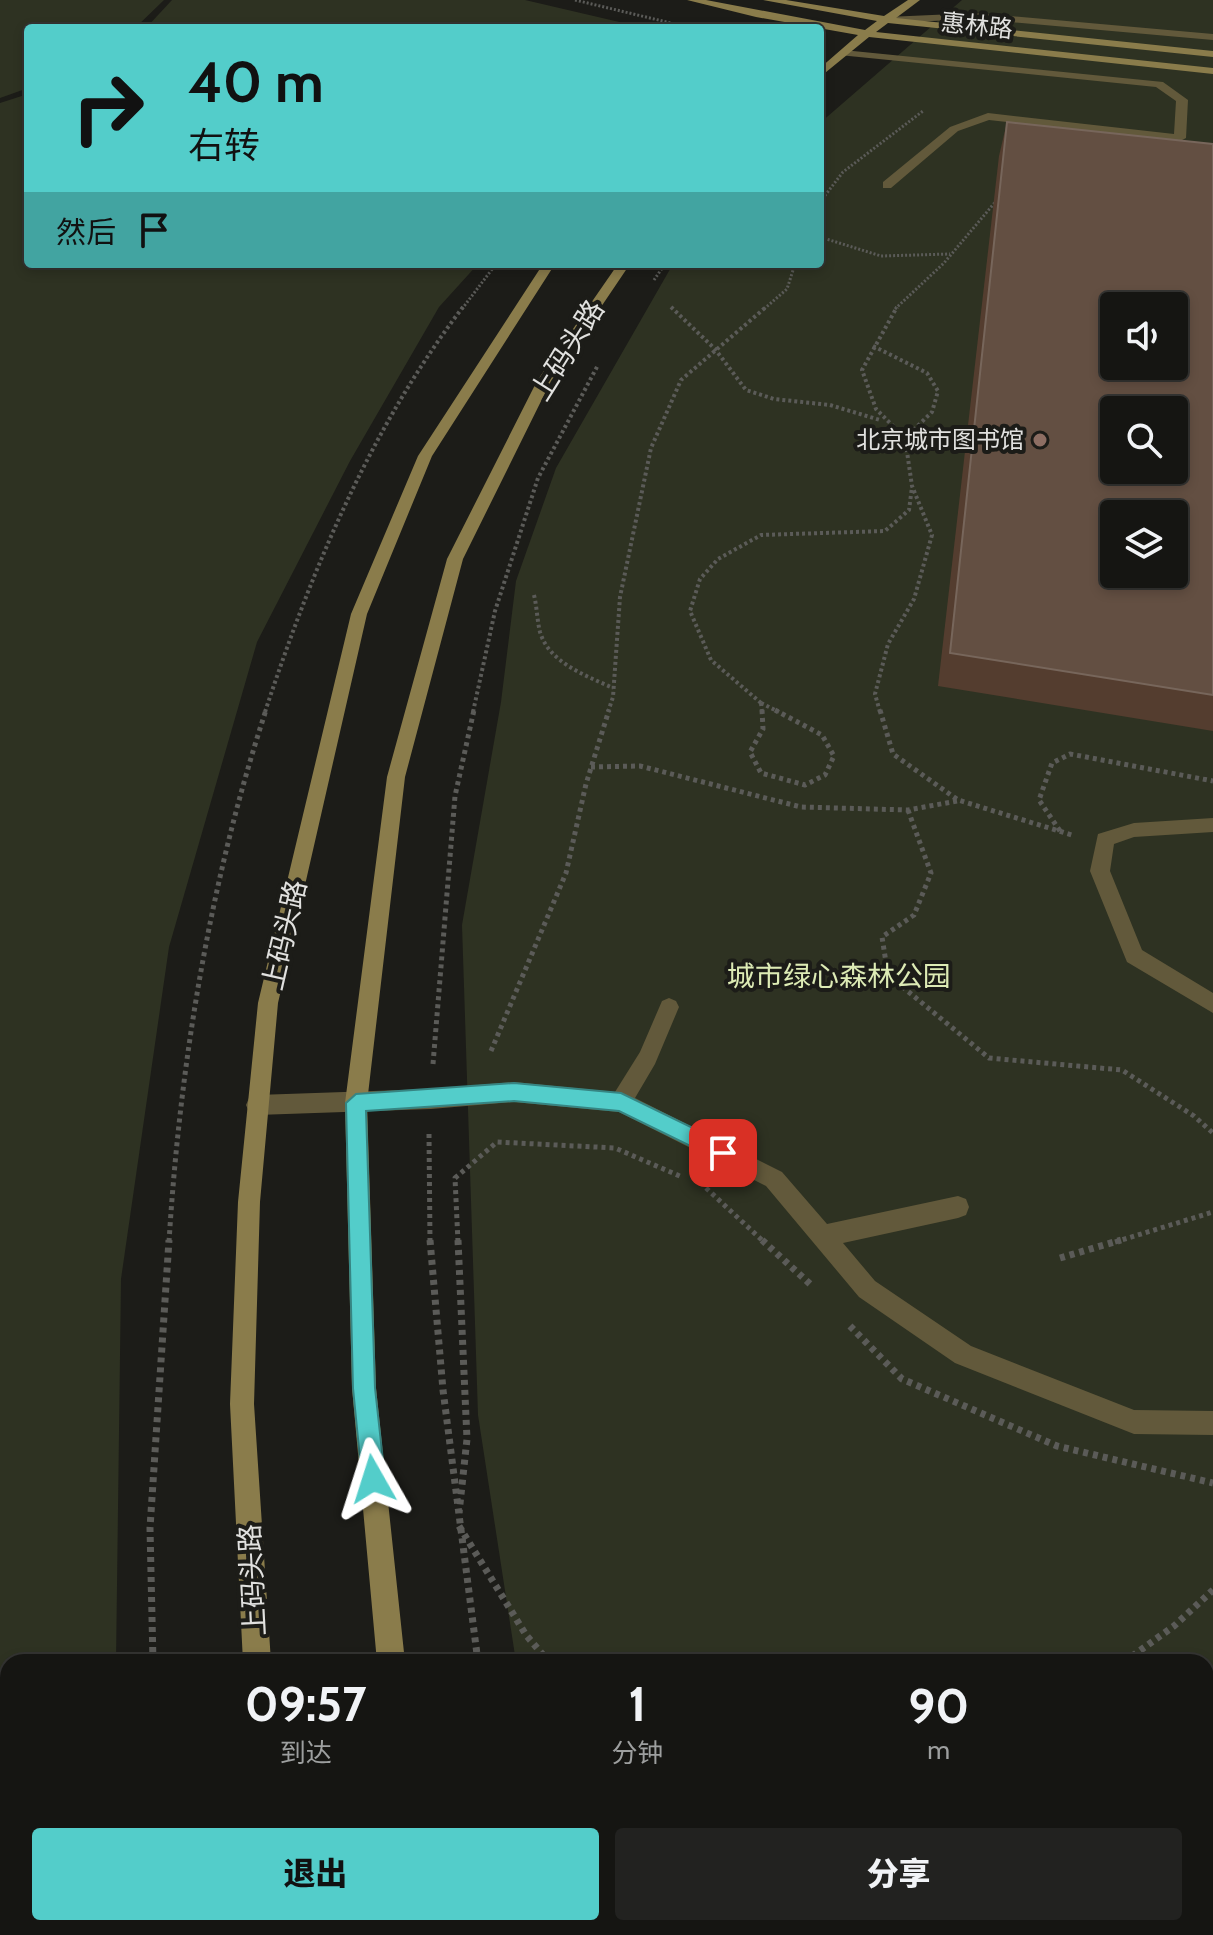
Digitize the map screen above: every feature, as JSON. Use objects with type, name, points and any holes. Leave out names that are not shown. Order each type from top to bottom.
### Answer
[{"type":"main road","name":"惠林路","points":[[692,0],[801,24]]},
{"type":"main road","name":"惠林路","points":[[768,0],[887,20],[1213,54]]},
{"type":"main road","points":[[819,24],[853,0]]},
{"type":"main road","points":[[824,70],[866,34],[915,0]]},
{"type":"main road","name":"惠林路","points":[[824,28],[1213,71]]},
{"type":"main road","name":"上码头路","points":[[257,1654],[242,1404],[249,1202],[268,1003],[359,614],[425,456],[546,268]]},
{"type":"main road","name":"上码头路","points":[[390,1654],[364,1388],[356,1103],[396,777],[455,559],[544,381],[621,268]]},
{"type":"lane","points":[[887,20],[977,16],[1213,37]]},
{"type":"lane","points":[[843,53],[1159,84],[1182,100],[1180,138],[988,116],[954,129],[887,185]]},
{"type":"lane","points":[[1213,825],[1134,830],[1105,839],[1100,871],[1134,956],[1213,1004]]},
{"type":"lane","points":[[621,1102],[648,1057],[669,1007]]},
{"type":"lane","points":[[257,1105],[356,1103],[514,1092],[621,1102],[774,1179],[867,1289],[963,1355],[1134,1422],[1213,1423]]},
{"type":"lane","points":[[822,1236],[958,1207]]},
{"type":"path","points":[[575,0],[676,24]]},
{"type":"path","points":[[882,421],[870,403],[862,370],[891,312],[950,254],[974,223],[1002,196]]},
{"type":"path","points":[[824,238],[881,256],[950,254]]},
{"type":"path","points":[[652,282],[662,268]]},
{"type":"path","points":[[491,1051],[566,873],[613,688],[620,597],[651,448],[681,380],[787,289],[794,268]]},
{"type":"path","points":[[671,307],[687,326],[715,349],[746,390],[774,399],[830,405],[882,421],[905,438],[912,486],[932,535],[914,599],[888,644],[875,694],[893,754],[958,800],[1104,845]]},
{"type":"path","points":[[873,346],[927,373],[938,391],[932,412],[905,438]]},
{"type":"path","name":"上码头路","points":[[477,1654],[435,1329],[427,1184],[455,796],[495,611],[538,478],[601,359]]},
{"type":"path","points":[[761,703],[763,729],[750,752],[761,773],[805,785],[825,775],[834,756],[822,735],[761,703],[711,660],[690,611],[700,579],[718,559],[761,535],[885,531],[909,510],[912,486]]},
{"type":"path","points":[[534,595],[540,614],[541,637],[550,648],[560,659],[613,688]]},
{"type":"path","points":[[1061,832],[1039,800],[1052,763],[1070,754],[1213,781]]},
{"type":"path","points":[[591,767],[640,766],[718,783],[801,807],[908,810],[958,800]]},
{"type":"path","points":[[908,810],[931,873],[914,915],[882,937],[888,975],[989,1058],[1122,1070],[1194,1116],[1213,1133]]},
{"type":"path","points":[[542,1654],[526,1635],[458,1525],[467,1439],[455,1178],[497,1142],[615,1148],[706,1188],[819,1294]]},
{"type":"path","points":[[1060,1258],[1213,1212]]},
{"type":"path","points":[[840,1315],[902,1379],[1057,1446],[1213,1483]]},
{"type":"path","points":[[1135,1654],[1174,1626],[1213,1590]]},
{"type":"green space","points":[[0,0],[164,0],[139,24],[24,24],[24,89],[0,98]]},
{"type":"green space","points":[[172,0],[525,0],[628,24],[150,24]]},
{"type":"green space","name":"城市绿心森林公园","points":[[962,0],[1213,0],[1213,1654],[515,1654],[478,1415],[462,925],[501,702],[516,581],[556,468],[671,268],[824,268],[824,120]]},
{"type":"green space","points":[[24,95],[24,268],[474,268],[439,307],[350,461],[257,642],[169,947],[121,1279],[116,1654],[0,1654],[0,103]]},
{"type":"building","name":"北京城市图书馆","points":[[1007,122],[1213,144],[1213,695],[950,653]]},
{"type":"place","name":"北京城市图书馆","points":[[1040,440]]},
{"type":"route","points":[[373,1479],[364,1388],[356,1103],[514,1092],[621,1102],[723,1153]]}]
